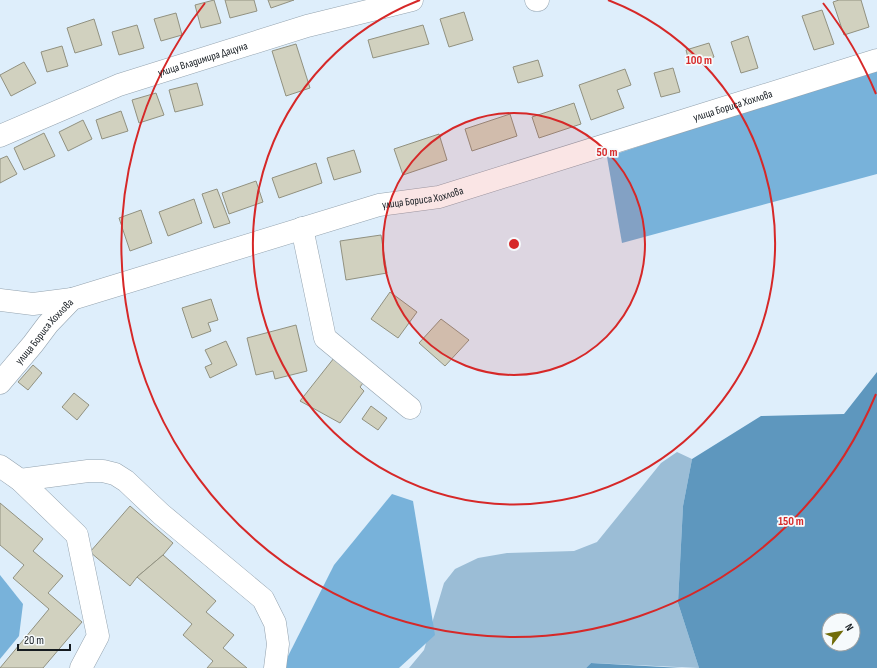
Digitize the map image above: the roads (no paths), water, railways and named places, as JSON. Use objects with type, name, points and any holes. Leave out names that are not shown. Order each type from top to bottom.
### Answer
[{"type":"street","name":"улица Владимира Дацуна","points":[[0,136],[119,85],[307,26],[412,0]]},
{"type":"street","name":"улица Бориса Хохлова","points":[[0,383],[48,324],[72,299],[380,205],[439,197],[877,60]]},
{"type":"street","points":[[302,228],[325,338],[410,408]]},
{"type":"street","points":[[0,300],[33,304],[72,299]]},
{"type":"street","points":[[0,466],[20,480],[77,535],[98,636],[81,668]]},
{"type":"street","points":[[20,480],[88,470],[103,471],[115,474],[126,481],[161,514],[263,600],[275,623],[278,644],[275,668]]}]
